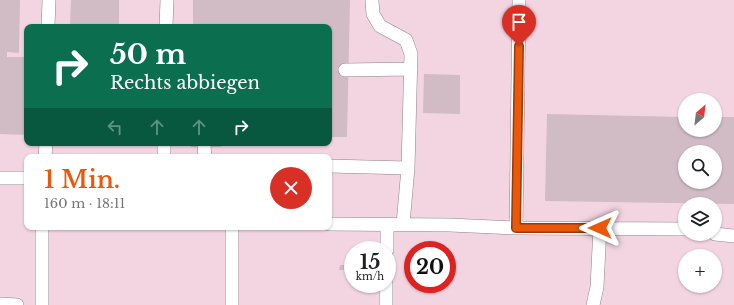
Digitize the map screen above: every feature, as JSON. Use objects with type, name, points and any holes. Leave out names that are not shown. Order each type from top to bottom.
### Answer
[{"type":"lane","points":[[48,24],[49,0]]},
{"type":"lane","points":[[166,0],[166,24]]},
{"type":"lane","points":[[516,228],[519,0]]},
{"type":"lane","points":[[372,1],[373,14],[380,26],[406,40],[412,54],[408,168],[403,224]]},
{"type":"lane","points":[[345,70],[411,69]]},
{"type":"lane","points":[[332,166],[408,168]]},
{"type":"lane","points":[[0,178],[24,178]]},
{"type":"lane","points":[[332,224],[403,224],[516,228],[678,229]]},
{"type":"lane","points":[[387,225],[387,241]]},
{"type":"lane","points":[[593,305],[597,286],[600,228]]},
{"type":"lane","points":[[42,230],[42,305]]},
{"type":"lane","points":[[232,230],[232,305]]},
{"type":"lane","points":[[722,235],[734,236]]},
{"type":"lane","points":[[386,293],[386,305]]},
{"type":"lane","points":[[0,304],[18,305]]},
{"type":"shaded area","points":[[0,0],[734,0],[734,305],[0,305]]},
{"type":"building","points":[[0,0],[20,0],[19,53],[7,52],[7,57],[24,57],[24,135],[0,134]]},
{"type":"building","points":[[71,0],[119,0],[119,24],[70,24]]},
{"type":"building","points":[[193,0],[350,0],[347,137],[332,137],[332,24],[193,24]]},
{"type":"building","points":[[424,74],[460,75],[460,114],[423,113]]},
{"type":"building","points":[[547,114],[678,117],[678,137],[722,137],[722,117],[734,117],[734,204],[722,204],[722,197],[678,197],[678,203],[545,201]]},
{"type":"building","points":[[191,146],[221,146],[221,147]]},
{"type":"building","points":[[340,265],[344,265],[344,270],[339,270]]},
{"type":"route","points":[[519,46],[516,228],[600,228]]}]
